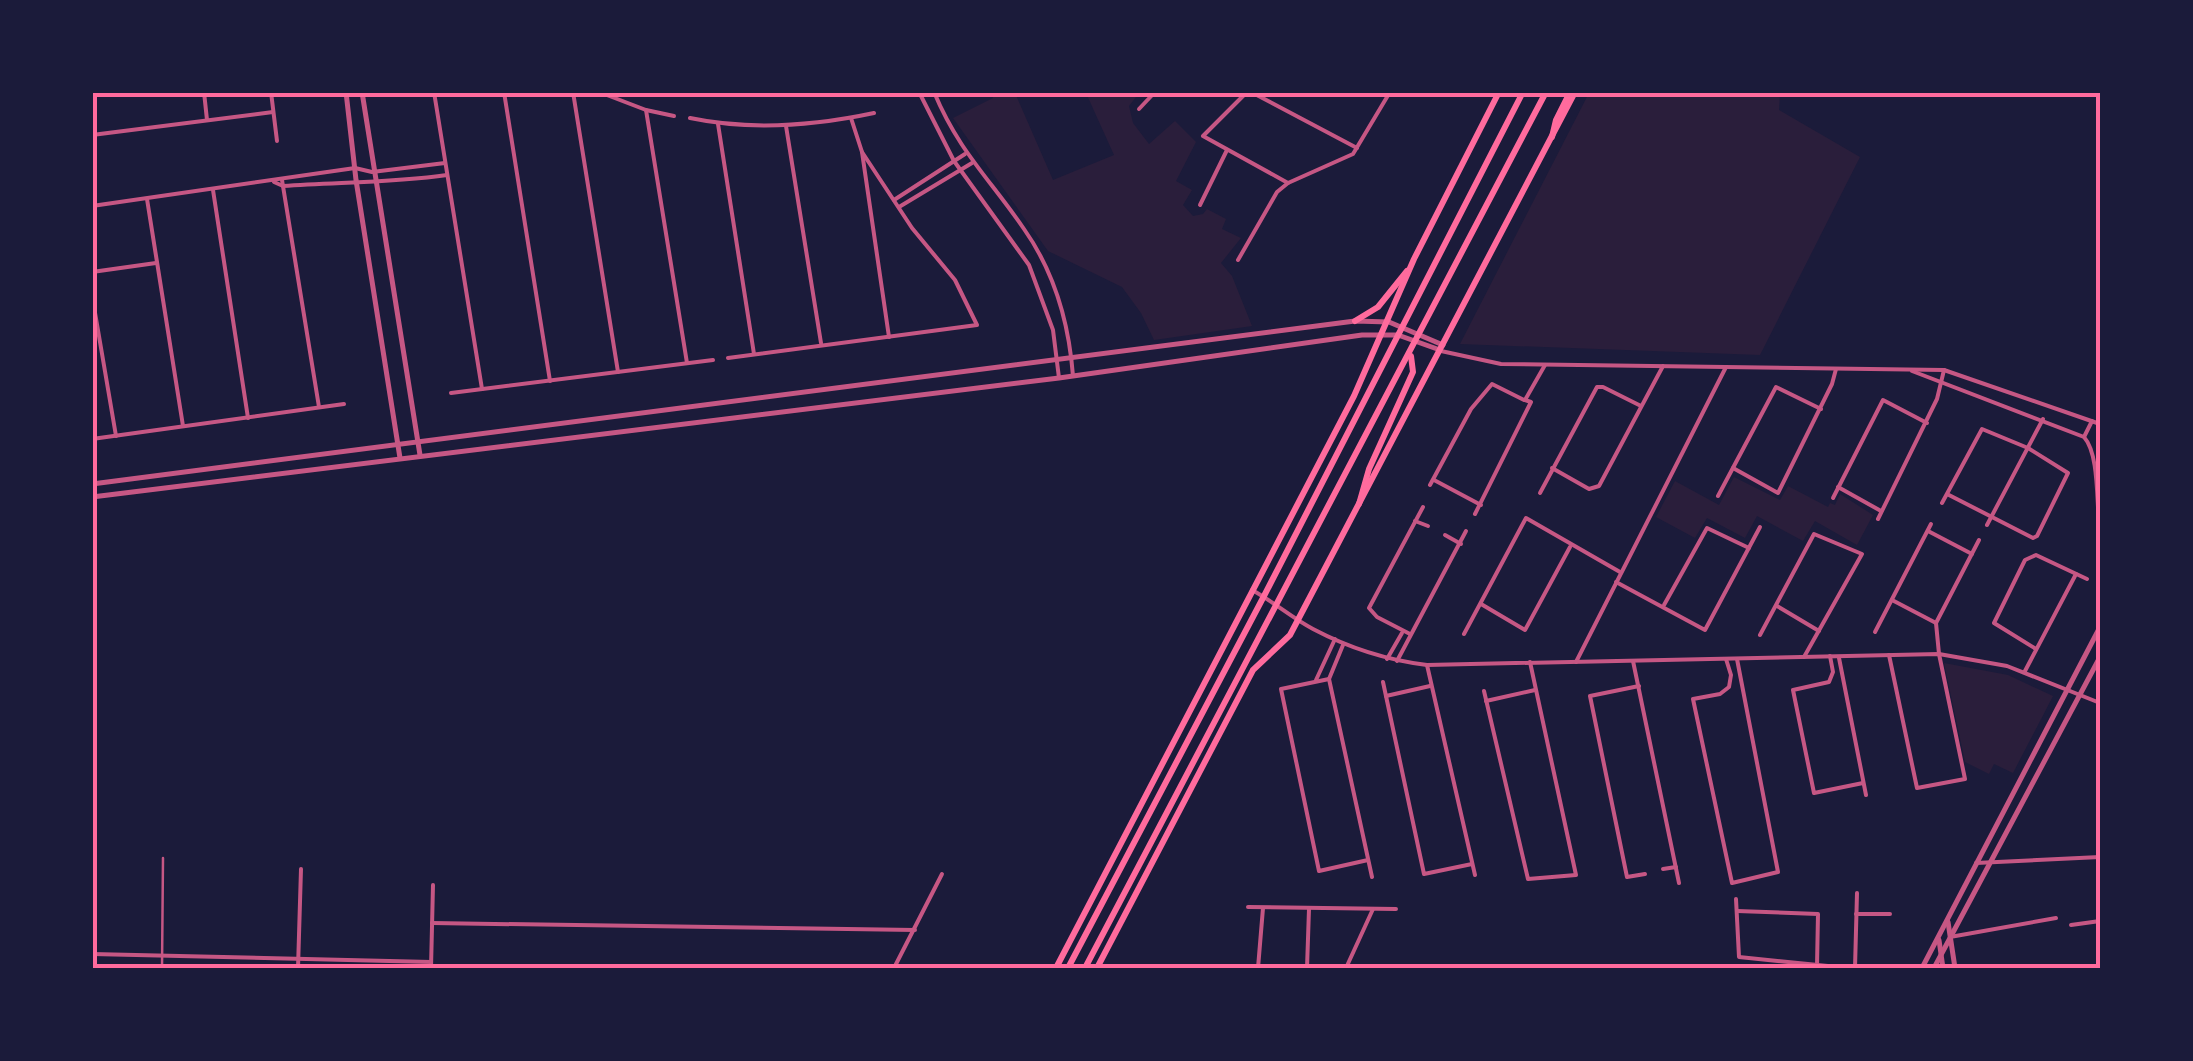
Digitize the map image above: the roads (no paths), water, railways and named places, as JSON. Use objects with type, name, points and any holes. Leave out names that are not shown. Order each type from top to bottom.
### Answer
[{"type":"main road","points":[[1056,968],[1384,334],[1413,262],[1498,92]]},
{"type":"main road","points":[[1068,968],[1523,92]]},
{"type":"main road","points":[[1085,968],[1546,92]]},
{"type":"main road","points":[[1097,968],[1253,670],[1290,636],[1572,92]]},
{"type":"main road","points":[[1354,321],[1378,307],[1413,262]]},
{"type":"main road","points":[[1359,504],[1369,469],[1413,372],[1411,353]]},
{"type":"main road","points":[[1197,695],[1209,700]]},
{"type":"main road","points":[[1155,836],[1164,842]]},
{"type":"street","points":[[204,92],[207,120]]},
{"type":"street","points":[[272,92],[277,141]]},
{"type":"street","points":[[346,92],[400,458]]},
{"type":"street","points":[[362,92],[420,455]]},
{"type":"street","points":[[434,92],[482,389]]},
{"type":"street","points":[[504,92],[550,380]]},
{"type":"street","points":[[573,92],[618,372]]},
{"type":"street","points":[[599,92],[674,116]]},
{"type":"street","points":[[919,92],[960,170],[1029,265],[1053,330],[1058,378]]},
{"type":"street","points":[[934,92],[965,154],[1025,230],[1048,270],[1067,327],[1073,376]]},
{"type":"street","points":[[1139,109],[1155,92]]},
{"type":"street","points":[[1288,183],[1203,136],[1249,92],[1357,148]]},
{"type":"street","points":[[1238,260],[1267,204],[1288,183],[1353,154],[1387,94]]},
{"type":"street","points":[[646,110],[686,363]]},
{"type":"street","points":[[92,135],[272,112]]},
{"type":"street","points":[[690,118],[718,124],[786,126],[874,114]]},
{"type":"street","points":[[852,118],[862,152],[889,336]]},
{"type":"street","points":[[718,124],[754,354]]},
{"type":"street","points":[[786,126],[822,345]]},
{"type":"street","points":[[1200,205],[1227,150]]},
{"type":"street","points":[[728,358],[977,325],[955,280],[898,208],[862,152]]},
{"type":"street","points":[[893,200],[965,154]]},
{"type":"street","points":[[92,206],[355,168],[372,172],[445,163]]},
{"type":"street","points":[[898,208],[972,163]]},
{"type":"street","points":[[402,169],[404,181]]},
{"type":"street","points":[[274,182],[283,186],[356,180],[374,184],[447,174]]},
{"type":"street","points":[[282,179],[319,407]]},
{"type":"street","points":[[212,190],[248,418]]},
{"type":"street","points":[[147,199],[183,426]]},
{"type":"street","points":[[92,272],[156,263]]},
{"type":"street","points":[[92,295],[116,436]]},
{"type":"street","points":[[92,484],[1354,321],[1388,322],[1451,353],[1501,364],[1944,370],[2100,424]]},
{"type":"street","points":[[92,497],[1058,378],[1400,331]]},
{"type":"street","points":[[1259,335],[1262,349]]},
{"type":"street","points":[[450,394],[713,360]]},
{"type":"street","points":[[1525,400],[1545,365]]},
{"type":"street","points":[[1552,468],[1596,488],[1662,366]]},
{"type":"street","points":[[1576,662],[1726,367]]},
{"type":"street","points":[[1733,468],[1778,494],[1836,369]]},
{"type":"street","points":[[1908,370],[2084,437],[2092,457],[2100,531]]},
{"type":"street","points":[[1878,519],[1927,423],[1944,370]]},
{"type":"street","points":[[1475,514],[1481,504],[1531,402],[1492,384],[1471,409],[1432,482],[1481,504]]},
{"type":"street","points":[[1540,493],[1597,387],[1603,386],[1641,406]]},
{"type":"street","points":[[1718,496],[1776,387],[1820,409]]},
{"type":"street","points":[[1832,498],[1883,400],[1927,423]]},
{"type":"street","points":[[92,439],[344,404]]},
{"type":"street","points":[[1987,525],[2042,420]]},
{"type":"street","points":[[2084,437],[2092,421]]},
{"type":"street","points":[[526,428],[528,442]]},
{"type":"street","points":[[1942,503],[1982,429],[2028,448],[2064,469],[2068,479],[2037,536],[2028,537],[1947,494]]},
{"type":"street","points":[[1838,487],[1882,511]]},
{"type":"street","points":[[1410,634],[1369,608],[1423,507]]},
{"type":"street","points":[[1464,634],[1526,518],[1620,572]]},
{"type":"street","points":[[1416,521],[1428,526]]},
{"type":"street","points":[[1876,632],[1932,524]]},
{"type":"street","points":[[1616,582],[1705,630],[1760,527]]},
{"type":"street","points":[[1662,607],[1708,528],[1749,548]]},
{"type":"street","points":[[1397,662],[1466,531]]},
{"type":"street","points":[[1928,531],[1972,554]]},
{"type":"street","points":[[1760,634],[1814,534],[1862,554],[1804,656]]},
{"type":"street","points":[[1445,535],[1461,544]]},
{"type":"street","points":[[1889,655],[1917,788],[1965,779],[1936,623],[1979,540]]},
{"type":"street","points":[[1480,604],[1525,630],[1572,545]]},
{"type":"street","points":[[2036,649],[1994,623],[2025,560],[2036,554],[2087,579]]},
{"type":"street","points":[[2025,672],[2076,574]]},
{"type":"street","points":[[1252,590],[1335,639],[1397,662],[1939,654],[2025,672],[2100,704]]},
{"type":"street","points":[[1892,600],[1936,623]]},
{"type":"street","points":[[1777,606],[1819,631]]},
{"type":"street","points":[[1922,968],[2100,627]]},
{"type":"street","points":[[1387,659],[1403,631]]},
{"type":"street","points":[[1315,682],[1335,639]]},
{"type":"street","points":[[1344,643],[1329,678],[1372,877]]},
{"type":"street","points":[[1830,656],[1833,672],[1829,682],[1793,690],[1814,793],[1863,783]]},
{"type":"street","points":[[1839,656],[1866,795]]},
{"type":"street","points":[[1934,968],[2100,657]]},
{"type":"street","points":[[1726,659],[1729,688],[1720,694],[1693,699],[1732,882],[1778,872],[1737,659]]},
{"type":"street","points":[[1634,661],[1679,883]]},
{"type":"street","points":[[1484,691],[1528,879],[1576,875],[1530,662]]},
{"type":"street","points":[[1427,664],[1475,874]]},
{"type":"street","points":[[1329,678],[1281,689],[1319,871],[1368,860]]},
{"type":"street","points":[[1383,682],[1424,874],[1472,864]]},
{"type":"street","points":[[1386,696],[1431,686]]},
{"type":"street","points":[[1638,686],[1590,696],[1627,877],[1645,874]]},
{"type":"street","points":[[1486,701],[1536,690]]},
{"type":"street","points":[[1976,864],[2100,857]]},
{"type":"street","points":[[1664,870],[1676,867]]},
{"type":"street","points":[[298,968],[301,869]]},
{"type":"street","points":[[894,968],[942,874]]},
{"type":"street","points":[[92,954],[431,965],[433,885]]},
{"type":"street","points":[[1736,899],[1738,957],[1851,968],[1856,893]]},
{"type":"street","points":[[1248,907],[1396,910]]},
{"type":"street","points":[[1258,968],[1263,908]]},
{"type":"street","points":[[1306,968],[1308,908]]},
{"type":"street","points":[[1346,968],[1373,910]]},
{"type":"street","points":[[1737,910],[1818,914],[1817,966]]},
{"type":"street","points":[[1856,914],[1890,914]]},
{"type":"street","points":[[1948,918],[1955,968]]},
{"type":"street","points":[[1950,938],[2056,918]]},
{"type":"street","points":[[2071,926],[2100,921]]},
{"type":"street","points":[[432,923],[914,930]]},
{"type":"street","points":[[1938,937],[1943,968]]},
{"type":"lane","points":[[162,968],[163,858]]}]
